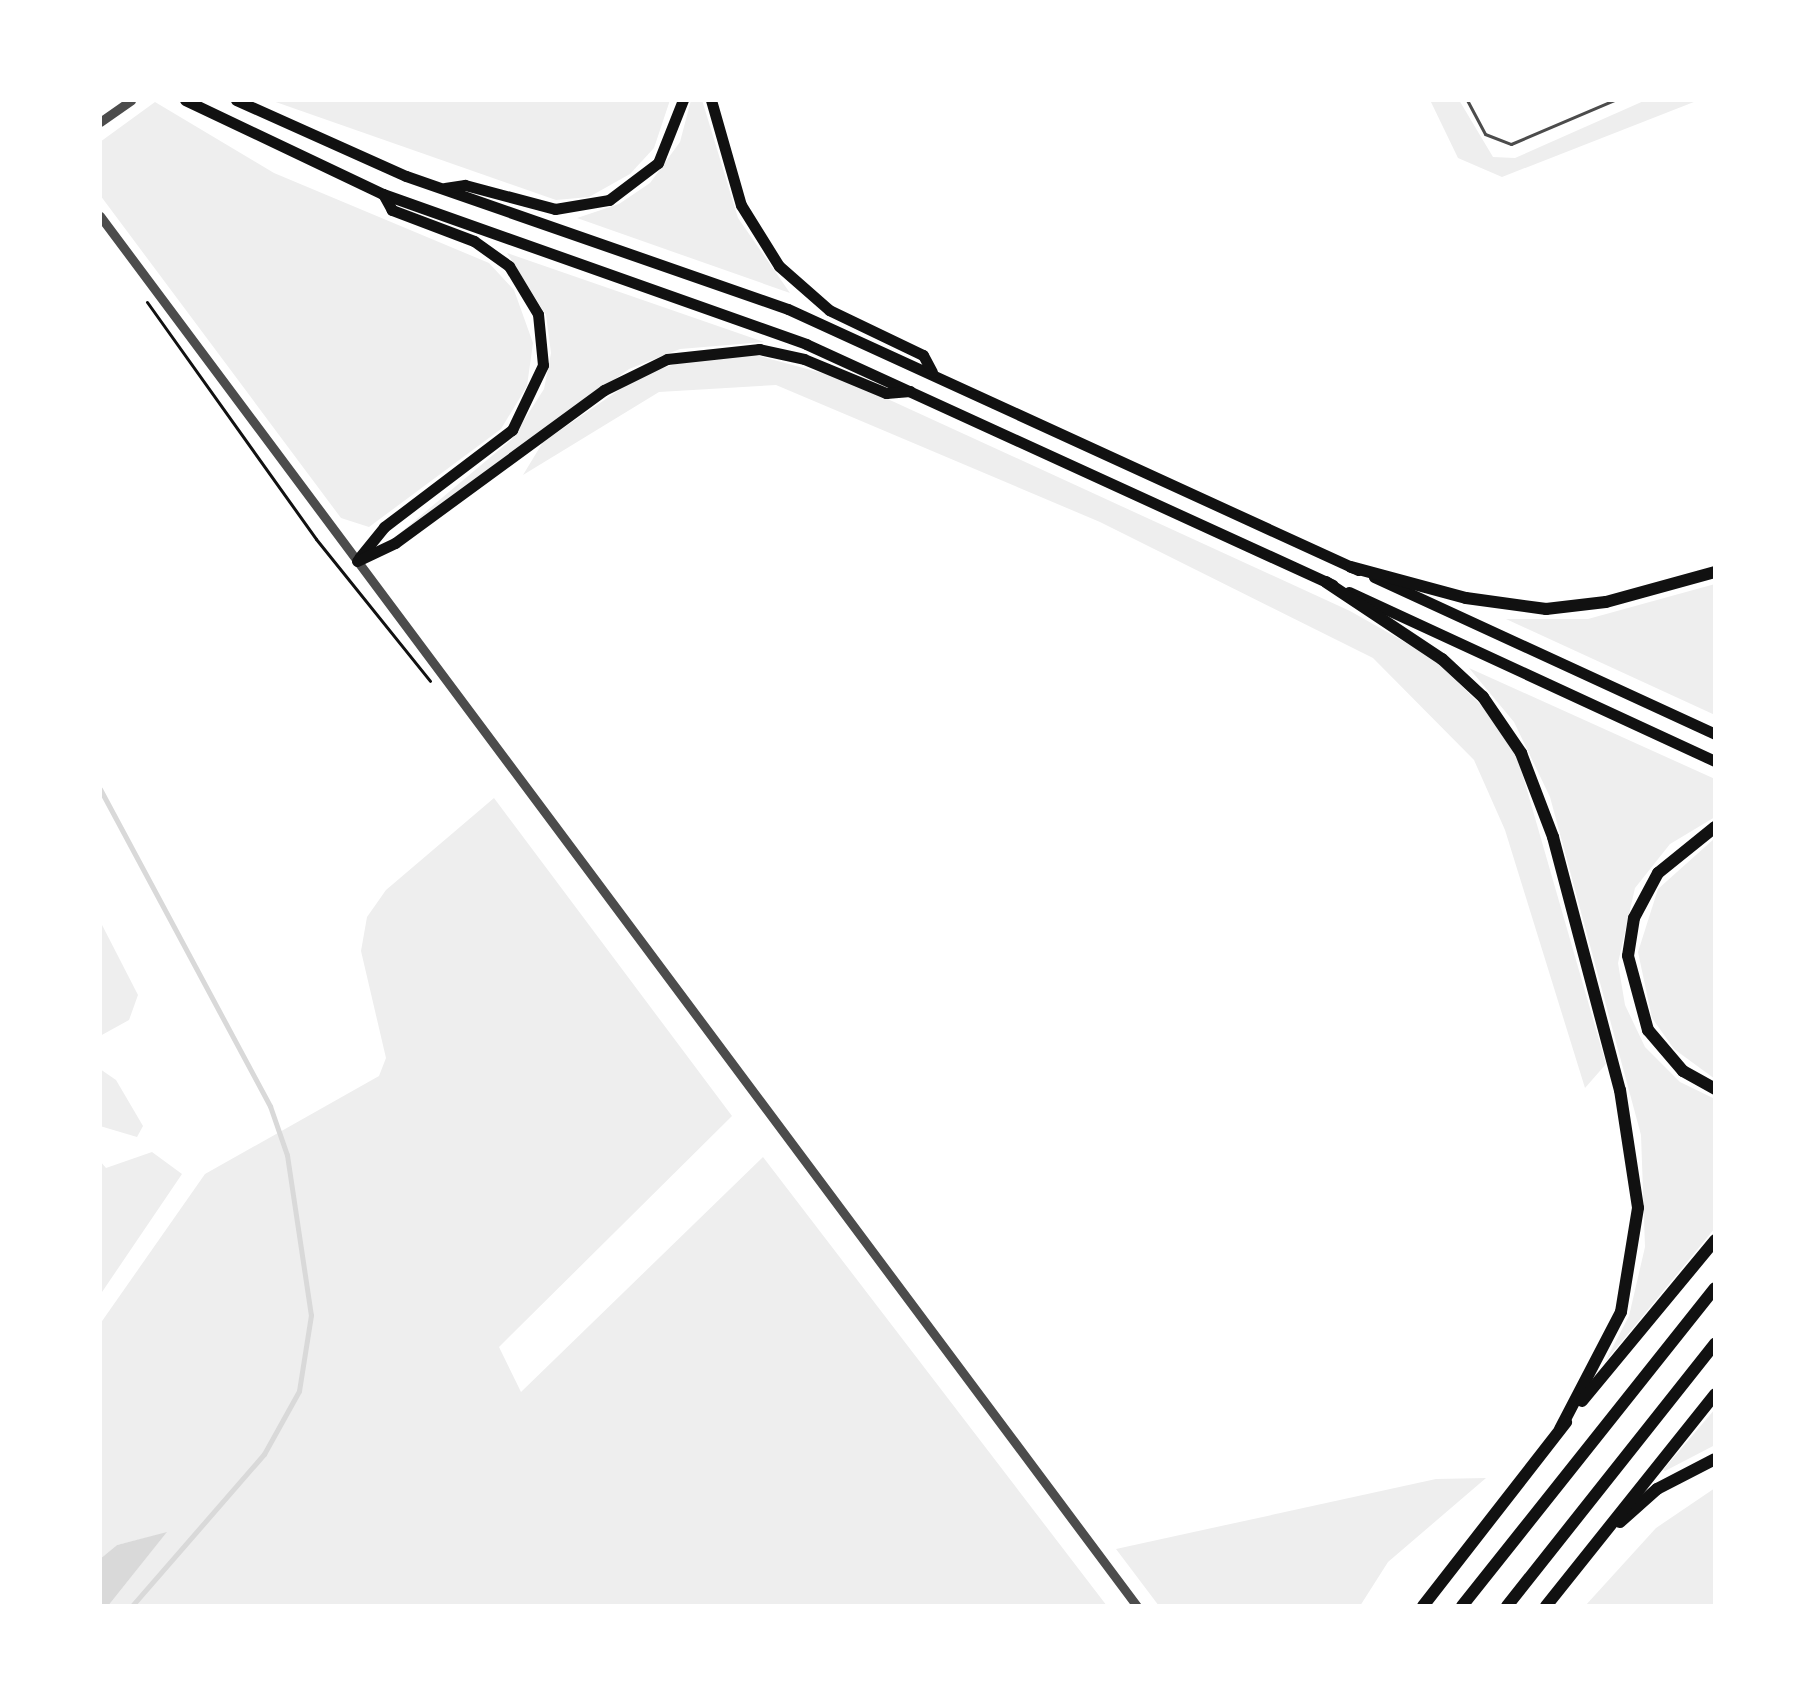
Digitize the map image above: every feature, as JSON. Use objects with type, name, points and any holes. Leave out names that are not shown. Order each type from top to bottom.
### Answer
[{"type":"highway","points":[[185,100],[211,116],[383,194],[687,297],[911,391],[1715,761]]},
{"type":"highway","points":[[236,100],[440,188],[723,284],[932,372],[1715,734]]},
{"type":"highway","points":[[440,188],[465,185],[555,209],[609,200],[658,163],[683,100]]},
{"type":"highway","points":[[711,100],[741,205],[779,266],[829,310],[923,355],[932,372]]},
{"type":"highway","points":[[357,561],[384,527],[512,430],[543,365],[538,314],[509,266],[474,241],[392,210],[383,194]]},
{"type":"highway","points":[[357,561],[395,543],[604,390],[667,359],[759,349],[886,393],[911,391]]},
{"type":"highway","points":[[1351,567],[1466,598],[1546,609],[1597,604],[1715,572]]},
{"type":"highway","points":[[1326,582],[1442,659],[1483,697],[1521,753],[1553,837],[1620,1090],[1638,1208],[1621,1312],[1560,1429]]},
{"type":"highway","points":[[1715,827],[1658,873],[1634,918],[1628,956],[1648,1030],[1670,1059],[1715,1089]]},
{"type":"highway","points":[[1423,1606],[1560,1429],[1715,1240]]},
{"type":"highway","points":[[1462,1606],[1715,1288]]},
{"type":"highway","points":[[1507,1606],[1715,1344]]},
{"type":"highway","points":[[1546,1606],[1715,1394]]},
{"type":"highway","points":[[1572,1570],[1647,1497],[1715,1459]]},
{"type":"street","points":[[100,122],[131,100]]},
{"type":"street","points":[[100,216],[1137,1606]]},
{"type":"lane","points":[[1467,100],[1485,134],[1511,144],[1614,100]]},
{"type":"path","points":[[137,288],[323,549],[433,684]]},
{"type":"shaded area","points":[[270,100],[670,100],[654,148],[630,174],[589,197],[556,200]]},
{"type":"shaded area","points":[[691,100],[702,100],[738,218],[790,293],[577,218],[619,204],[650,183],[680,142]]},
{"type":"shaded area","points":[[1430,100],[1459,100],[1493,157],[1515,158],[1646,100],[1699,100],[1502,177],[1458,158]]},
{"type":"shaded area","points":[[155,102],[274,173],[489,263],[514,290],[533,343],[527,386],[501,429],[369,527],[341,518],[100,195],[100,142]]},
{"type":"shaded area","points":[[507,253],[764,342],[680,349],[629,369],[393,539],[512,439],[544,389],[551,353],[546,315]]},
{"type":"shaded area","points":[[752,354],[844,379],[1350,611],[1433,658],[1484,708],[1518,759],[1606,1064],[1585,1088],[1505,830],[1474,760],[1373,658],[1100,522],[776,385],[659,392],[523,475],[543,442],[641,375],[698,357]]},
{"type":"shaded area","points":[[1715,584],[1715,715],[1506,619],[1588,619]]},
{"type":"shaded area","points":[[1469,668],[1715,779],[1715,817],[1670,844],[1635,888],[1618,963],[1625,1005],[1645,1047],[1680,1082],[1715,1099],[1715,1228],[1605,1362],[1629,1316],[1645,1247],[1641,1135],[1550,797],[1514,722]]},
{"type":"shaded area","points":[[494,798],[732,1116],[499,1347],[521,1392],[763,1157],[1107,1606],[108,1606],[166,1533],[117,1545],[100,1559],[100,1324],[205,1174],[379,1076],[386,1058],[361,951],[367,917],[386,890]]},
{"type":"shaded area","points":[[1715,838],[1715,1079],[1674,1049],[1652,1018],[1638,952],[1658,889]]},
{"type":"shaded area","points":[[100,921],[138,995],[129,1020],[100,1036]]},
{"type":"shaded area","points":[[100,1069],[116,1080],[143,1126],[137,1137],[100,1126]]},
{"type":"shaded area","points":[[152,1152],[182,1174],[100,1295],[100,1161],[106,1168]]},
{"type":"shaded area","points":[[1715,1409],[1715,1445],[1663,1470]]},
{"type":"shaded area","points":[[1486,1478],[1388,1562],[1360,1606],[1159,1606],[1116,1549],[1436,1479]]},
{"type":"shaded area","points":[[1715,1488],[1715,1606],[1585,1606],[1656,1528]]},
{"type":"shaded area","points":[[167,1532],[108,1606],[100,1606],[100,1559],[117,1545]]},
{"type":"waterway","points":[[100,789],[270,1106],[287,1155],[311,1315],[299,1391],[264,1454],[132,1606]]}]
